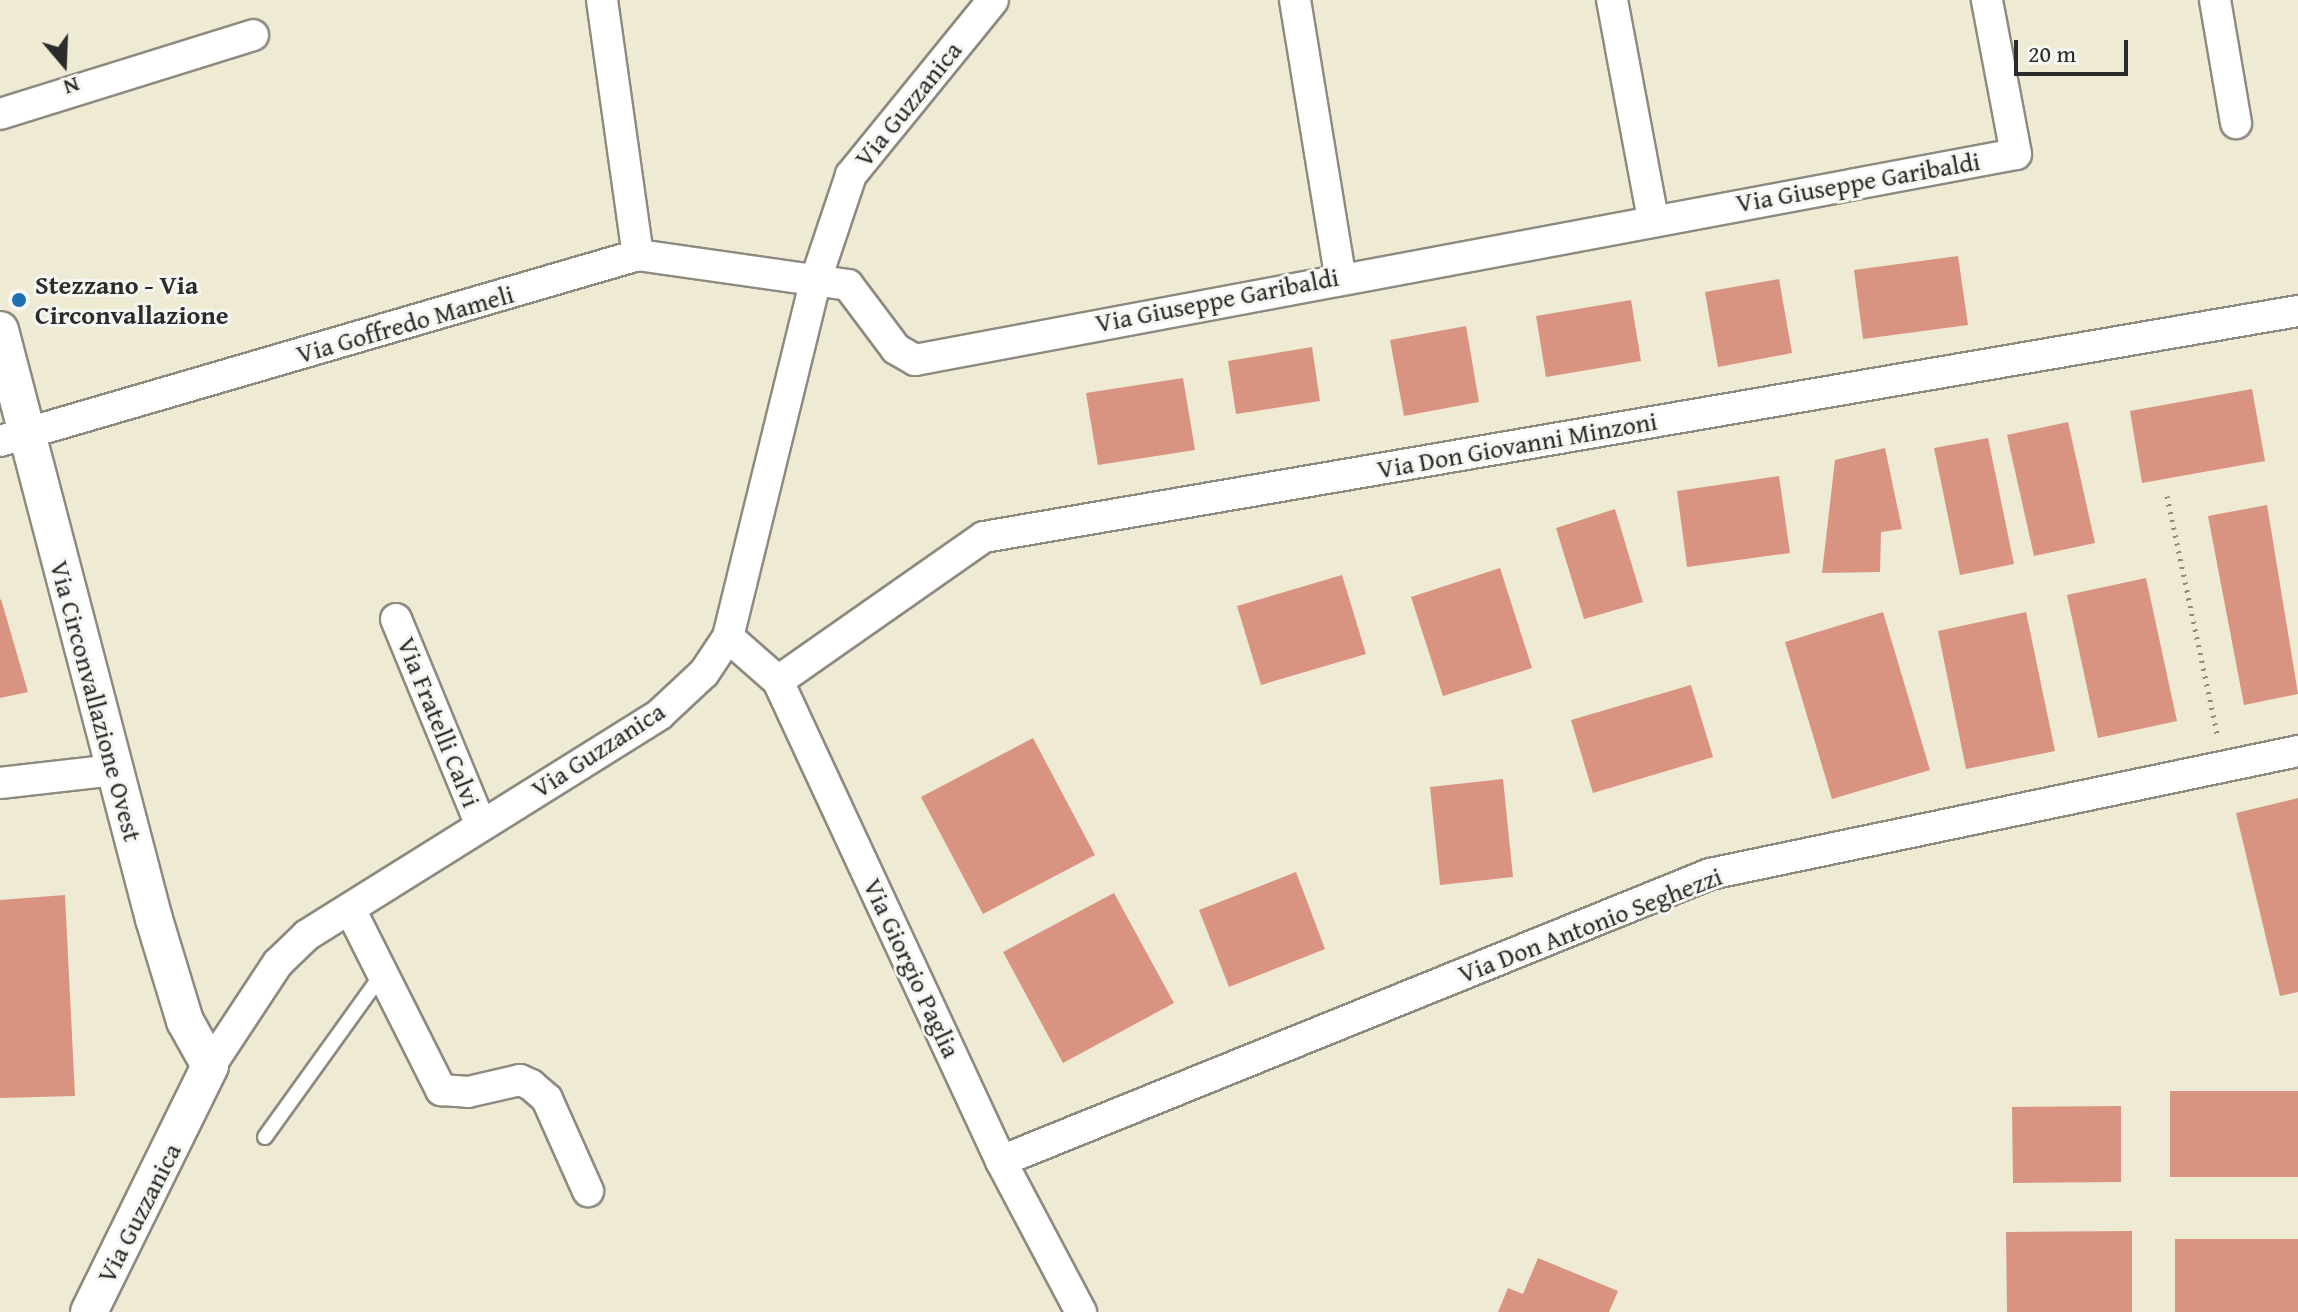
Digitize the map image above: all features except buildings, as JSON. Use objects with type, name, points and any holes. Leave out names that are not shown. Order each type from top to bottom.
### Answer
[{"type":"street","points":[[602,0],[638,255]]},
{"type":"street","name":"Via Guzzanica","points":[[89,1312],[210,1066],[278,963],[350,909],[660,714],[704,673],[728,637],[815,282],[851,175],[993,0]]},
{"type":"street","points":[[1295,0],[1340,275]]},
{"type":"street","points":[[1612,0],[1653,219]]},
{"type":"street","name":"Via Giuseppe Garibaldi","points":[[815,282],[848,285],[896,349],[915,360],[1340,275],[2016,154],[1987,0]]},
{"type":"street","points":[[2215,0],[2236,123]]},
{"type":"street","points":[[0,114],[253,35]]},
{"type":"street","name":"Via Goffredo Mameli","points":[[14,439],[638,255],[815,282]]},
{"type":"street","name":"Via Don Giovanni Minzoni","points":[[778,681],[984,537],[2298,311]]},
{"type":"street","name":"Via Circonvallazione Ovest","points":[[0,330],[14,439],[114,770],[185,1021],[210,1066]]},
{"type":"street","name":"Via Fratelli Calvi","points":[[396,619],[481,825]]},
{"type":"street","name":"Via Giorgio Paglia","points":[[728,637],[778,681],[1001,1161],[1081,1312]]},
{"type":"street","name":"Via Don Antonio Seghezzi","points":[[1001,1161],[1710,874],[2298,751]]},
{"type":"street","points":[[0,783],[114,770]]},
{"type":"street","points":[[350,909],[441,1090],[520,1080],[531,1085],[547,1099],[588,1191]]},
{"type":"lane","points":[[265,1137],[382,973]]},
{"type":"path","points":[[2167,496],[2224,766]]},
{"type":"place","name":"Stezzano - Via Circonvallazione","points":[[19,300]]}]
